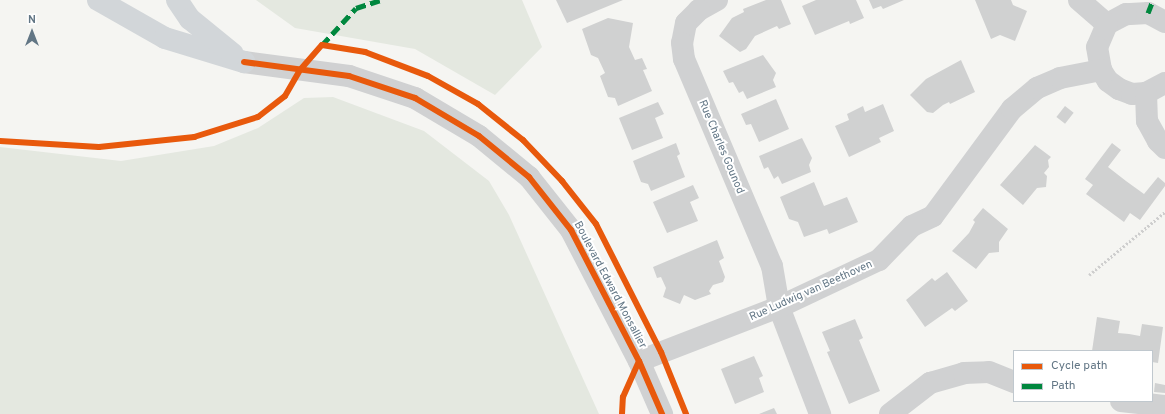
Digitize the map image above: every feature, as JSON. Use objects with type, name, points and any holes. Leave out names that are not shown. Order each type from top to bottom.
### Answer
[{"type":"main road","points":[[98,0],[165,38],[244,62]]},
{"type":"main road","points":[[177,0],[190,19],[244,62]]},
{"type":"street","name":"Rue Charles Gounod","points":[[717,0],[699,10],[686,23],[682,43],[684,59],[772,266],[779,307]]},
{"type":"street","points":[[1079,0],[1107,24]]},
{"type":"street","points":[[1165,22],[1148,13],[1137,12],[1126,14],[1107,24],[1097,47],[1101,70],[1108,81],[1119,90],[1132,94],[1156,88],[1147,121],[1158,141],[1165,148]]},
{"type":"street","name":"Boulevard Edward Monsallier","points":[[244,62],[349,76],[415,98],[479,136],[529,177],[571,230],[639,361],[662,414]]},
{"type":"street","name":"Rue Ludwig van Beethoven","points":[[639,361],[779,307],[879,260],[912,226],[933,216],[1012,110],[1037,88],[1060,78],[1101,70]]},
{"type":"street","points":[[779,307],[820,414]]},
{"type":"street","points":[[890,414],[930,383],[964,373],[989,372],[1013,382]]},
{"type":"street","points":[[1130,402],[1165,406]]},
{"type":"path","points":[[1089,275],[1165,212]]},
{"type":"shaded area","points":[[256,0],[522,0],[542,47],[495,95],[415,49],[295,28]]},
{"type":"shaded area","points":[[333,97],[424,131],[489,181],[509,215],[599,414],[0,414],[0,147],[121,161],[214,146],[258,128],[304,98]]},
{"type":"building","points":[[556,0],[623,0],[567,23]]},
{"type":"building","points":[[766,0],[781,0],[791,24],[779,29],[777,26],[755,36],[746,49],[740,52],[719,36],[732,18],[744,12],[743,9]]},
{"type":"building","points":[[816,0],[856,0],[864,18],[850,24],[849,21],[815,35],[802,6]]},
{"type":"building","points":[[869,0],[904,0],[883,9],[881,6],[873,9]]},
{"type":"building","points":[[975,0],[1011,0],[1013,5],[1027,11],[1015,41],[1000,35],[991,39]]},
{"type":"building","points":[[608,18],[633,23],[629,47],[635,60],[642,58],[647,69],[643,70],[652,91],[618,106],[615,98],[608,97],[600,76],[605,73],[598,58],[591,55],[582,29]]},
{"type":"building","points":[[763,55],[776,73],[773,80],[776,87],[747,99],[743,91],[739,93],[733,82],[729,83],[723,71]]},
{"type":"building","points":[[961,60],[975,92],[950,104],[949,102],[943,105],[933,113],[927,112],[910,95],[926,79]]},
{"type":"building","points":[[776,99],[789,129],[759,142],[751,124],[746,125],[741,114]]},
{"type":"building","points":[[658,102],[664,114],[655,118],[663,138],[632,150],[619,118]]},
{"type":"building","points":[[883,104],[894,131],[879,138],[881,142],[849,157],[835,126],[849,120],[847,114],[863,106],[865,112]]},
{"type":"building","points":[[1065,106],[1074,113],[1065,124],[1056,117]]},
{"type":"building","points":[[802,138],[812,158],[809,165],[811,172],[782,184],[778,176],[774,179],[768,167],[764,169],[759,156]]},
{"type":"building","points":[[676,143],[680,154],[677,156],[685,177],[651,191],[648,184],[641,182],[633,161]]},
{"type":"building","points":[[1112,143],[1121,150],[1108,167],[1126,181],[1144,194],[1158,177],[1165,183],[1165,186],[1140,220],[1130,213],[1124,222],[1086,194],[1093,185],[1085,179]]},
{"type":"building","points":[[1035,145],[1051,157],[1048,160],[1049,167],[1044,173],[1047,176],[1046,187],[1037,188],[1023,205],[1000,185]]},
{"type":"building","points":[[814,182],[824,206],[847,197],[858,222],[829,234],[827,229],[804,237],[798,222],[789,219],[780,197]]},
{"type":"building","points":[[693,185],[699,198],[690,202],[698,221],[667,233],[653,202]]},
{"type":"building","points":[[983,208],[1008,229],[999,242],[999,252],[989,253],[976,269],[952,251],[969,233],[975,222],[973,220]]},
{"type":"building","points":[[717,240],[724,258],[719,261],[725,277],[723,282],[713,285],[709,291],[711,294],[695,300],[684,295],[680,304],[663,297],[666,288],[661,277],[657,278],[653,267]]},
{"type":"building","points":[[947,272],[968,301],[955,311],[952,308],[925,327],[906,300],[932,278],[935,281]]},
{"type":"building","points":[[1097,317],[1120,321],[1118,333],[1140,336],[1142,324],[1163,327],[1158,363],[1153,362],[1153,350],[1092,350]]},
{"type":"building","points":[[855,319],[863,338],[859,340],[880,391],[849,404],[827,352],[830,351],[822,332]]},
{"type":"building","points":[[754,356],[763,376],[759,378],[764,392],[735,404],[721,369]]},
{"type":"building","points":[[1155,383],[1165,385],[1165,393],[1154,392]]},
{"type":"building","points":[[774,408],[777,414],[759,414]]},
{"type":"marked path","points":[[322,45],[356,8],[380,0]]},
{"type":"marked path","points":[[1148,13],[1153,0]]},
{"type":"cycle path","points":[[0,141],[99,147],[194,137],[258,117],[285,96],[300,70],[322,45],[365,52],[428,76],[478,104],[523,140],[562,181],[596,224],[661,352],[686,414]]},
{"type":"cycle path","points":[[244,62],[349,76],[415,98],[479,136],[529,177],[571,230],[639,361],[662,414]]},
{"type":"cycle path","points":[[622,414],[623,397],[639,361]]}]
